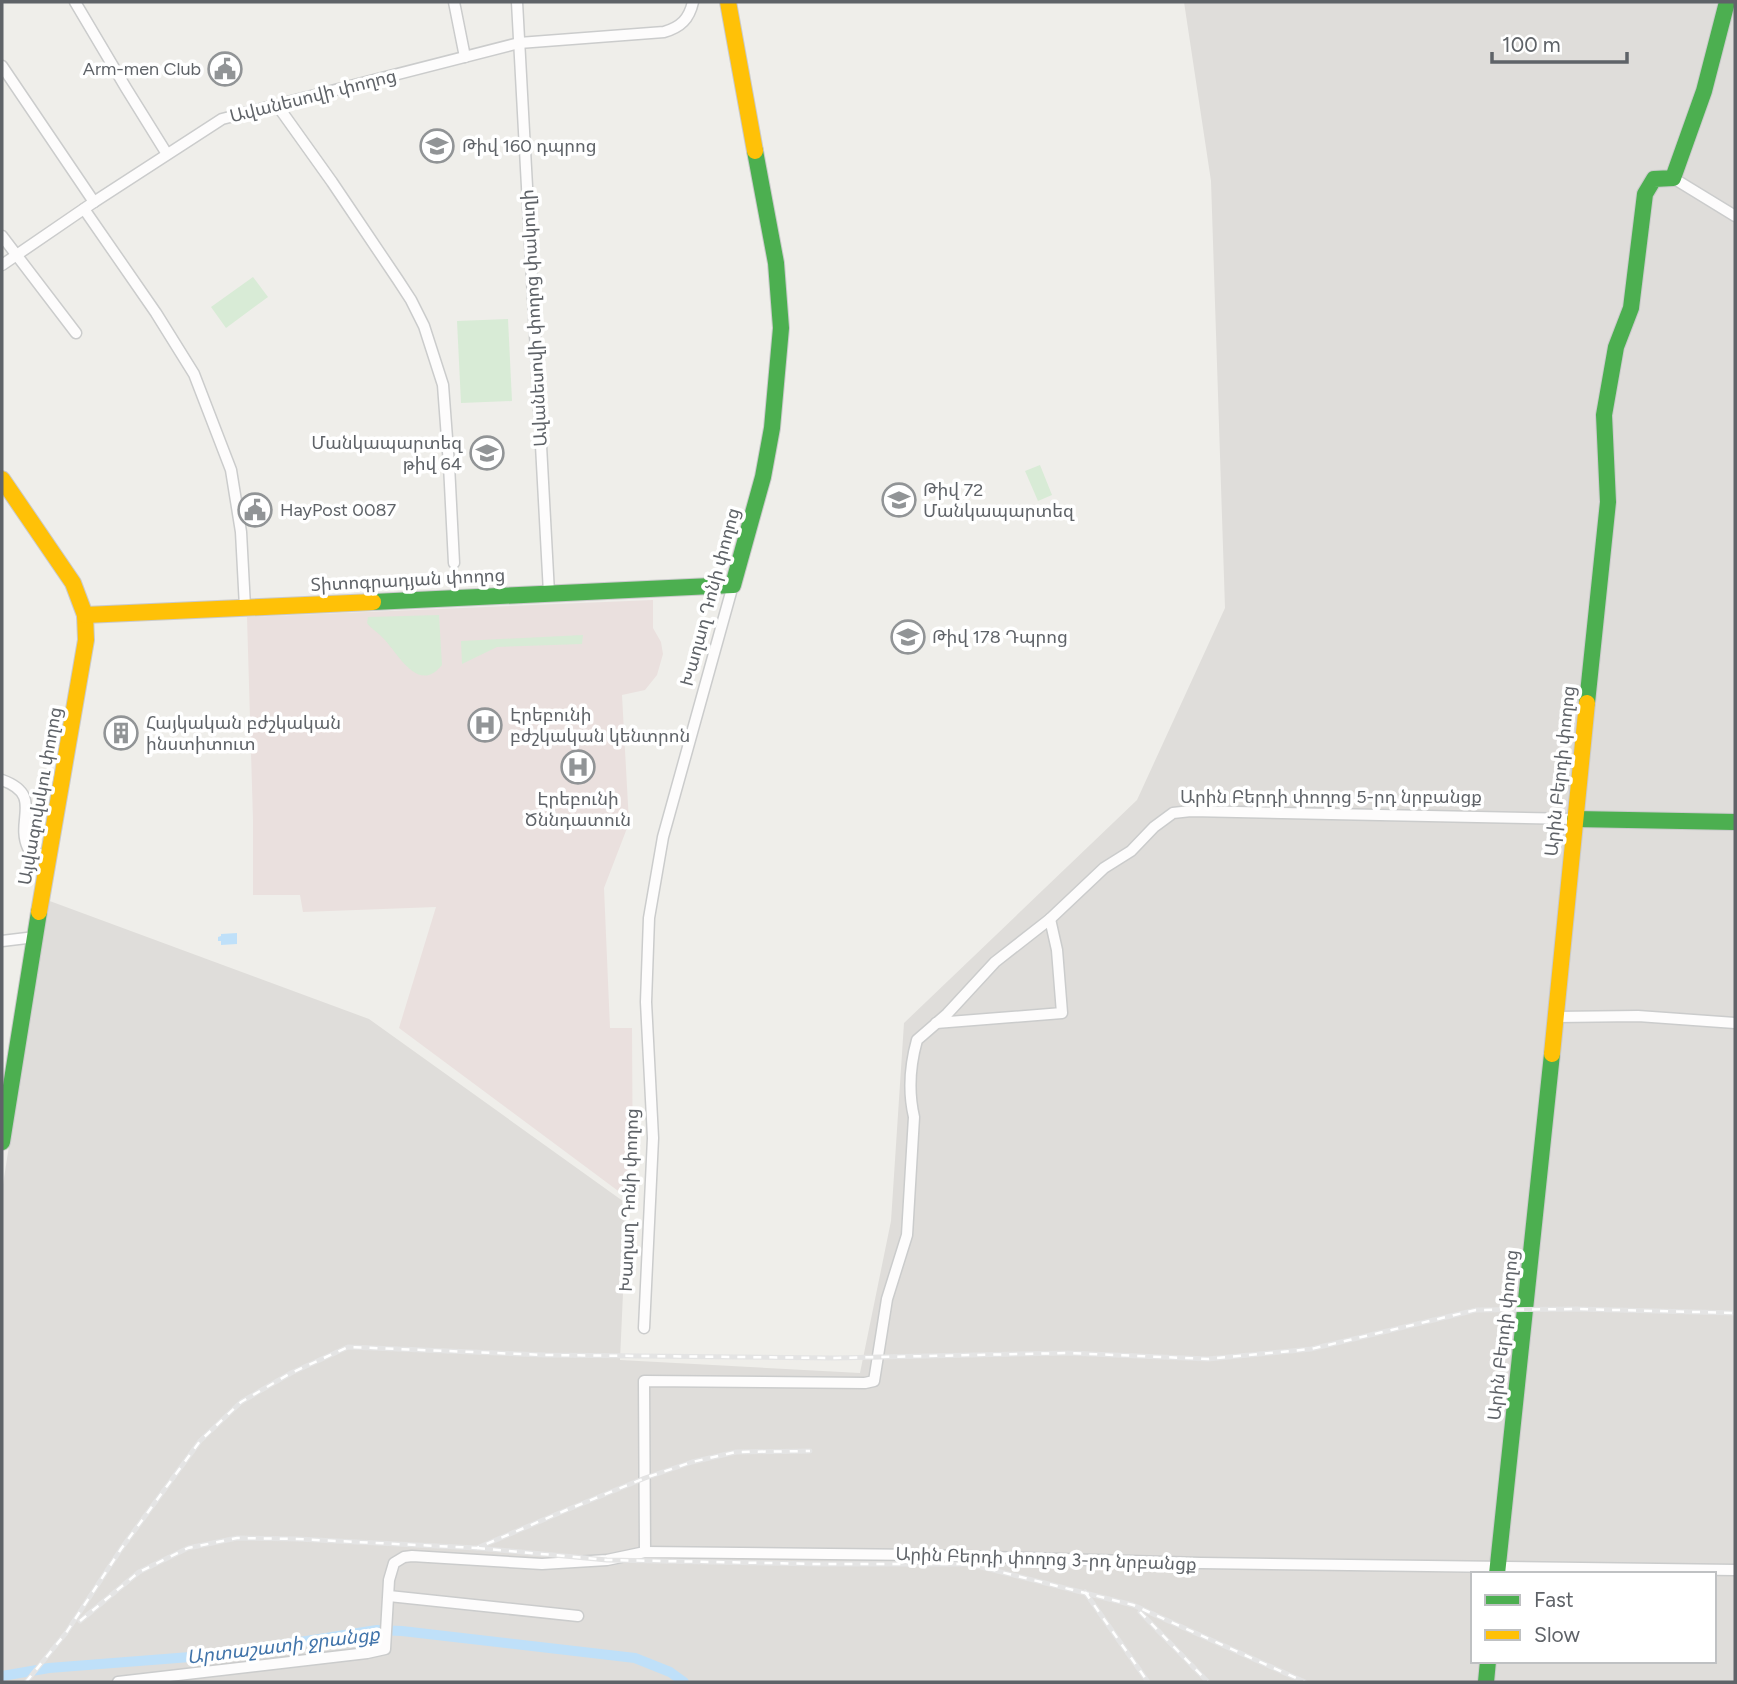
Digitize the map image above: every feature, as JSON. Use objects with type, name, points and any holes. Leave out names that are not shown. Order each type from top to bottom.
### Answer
[{"type":"street","points":[[75,2],[167,154]]},
{"type":"street","points":[[454,2],[465,57]]},
{"type":"street","name":"Ավանեսովի փողոց փակուղի","points":[[517,2],[549,593]]},
{"type":"street","name":"Ավանեսովի փողոց","points":[[2,265],[222,119],[519,43],[664,32],[676,29],[686,20],[693,2]]},
{"type":"street","name":"Խաղաղ Դոնի փողոց","points":[[644,1328],[653,1138],[646,1002],[649,918],[663,837],[762,477],[772,428],[781,328],[776,263],[728,2]]},
{"type":"street","points":[[1727,2],[1718,44],[1700,103],[1673,178],[1735,216]]},
{"type":"street","points":[[2,66],[94,202]]},
{"type":"street","points":[[277,105],[411,300],[424,326],[443,385],[454,563]]},
{"type":"street","name":"Արին Բերդի փողոց","points":[[1498,1571],[1608,502],[1604,415],[1616,347],[1631,308],[1645,194],[1654,179],[1673,178]]},
{"type":"street","points":[[84,209],[156,313],[194,374],[231,471],[241,531],[245,607]]},
{"type":"street","points":[[2,236],[76,333]]},
{"type":"street","name":"Այվազովսկու փողոց","points":[[2,479],[73,583],[85,615],[85,648],[2,1142]]},
{"type":"street","name":"Տիտոգրադյան փողոց","points":[[85,615],[733,584]]},
{"type":"street","points":[[2,780],[22,792],[26,803],[23,837],[28,848],[49,859]]},
{"type":"street","name":"Արին Բերդի փողոց 5-րդ նրբանցք","points":[[645,1552],[644,1381],[874,1381],[887,1299],[907,1235],[914,1117],[910,1102],[910,1084],[916,1040],[947,1014],[995,962],[1050,919],[1104,869],[1131,851],[1154,827],[1173,813],[1735,822]]},
{"type":"street","points":[[936,1023],[1062,1013],[1057,950],[1050,919]]},
{"type":"street","points":[[2,941],[35,937]]},
{"type":"street","points":[[1556,1017],[1638,1016],[1735,1023]]},
{"type":"street","name":"Արին Բերդի փողոց 3-րդ նրբանցք","points":[[389,1596],[389,1580],[394,1563],[412,1556],[542,1564],[607,1560],[645,1552],[920,1555],[1498,1571],[1735,1570]]},
{"type":"street","points":[[118,1682],[385,1649],[389,1596],[578,1616]]},
{"type":"street","points":[[1486,1682],[1488,1663]]},
{"type":"shaded area","points":[[1184,2],[1735,2],[1735,1682],[2,1682],[2,1191],[47,900],[369,1019],[627,1204],[620,1360],[860,1373],[891,1221],[904,1023],[1137,800],[1225,608],[1211,181]]},
{"type":"shaded area","points":[[653,600],[653,628],[661,642],[663,654],[657,675],[645,690],[622,695],[629,823],[604,888],[610,1028],[632,1028],[633,1202],[399,1028],[436,907],[303,912],[300,895],[253,895],[247,617]]},
{"type":"green space","points":[[253,277],[268,297],[226,328],[211,307]]},
{"type":"green space","points":[[508,319],[512,401],[461,403],[457,321]]},
{"type":"green space","points":[[1040,465],[1052,495],[1038,501],[1025,471]]},
{"type":"green space","points":[[439,615],[442,665],[425,676],[409,668],[367,623],[368,617]]},
{"type":"green space","points":[[583,635],[582,644],[497,647],[462,664],[461,641]]},
{"type":"water","points":[[237,933],[237,944],[221,945],[221,941],[218,941],[221,934]]},
{"type":"waterway","name":"Արտաշատի ջրանցք","points":[[2,1676],[49,1668],[216,1655],[377,1630],[635,1658],[670,1672],[684,1682]]},
{"type":"railway","points":[[26,1682],[66,1633],[121,1549],[200,1441],[241,1402],[291,1373],[348,1347],[545,1355],[835,1358],[1068,1353],[1208,1359],[1311,1349],[1476,1310],[1577,1309],[1735,1313]]},
{"type":"railway","points":[[80,1621],[139,1572],[188,1548],[237,1538],[477,1548],[645,1478],[692,1462],[736,1452],[810,1451]]},
{"type":"railway","points":[[477,1548],[607,1560],[969,1564],[1133,1605],[1305,1682]]},
{"type":"railway","points":[[1085,1592],[1148,1682]]},
{"type":"railway","points":[[1140,1612],[1208,1682]]},
{"type":"traffic: fast","points":[[1587,703],[1608,502],[1604,415],[1616,347],[1631,308],[1645,194],[1654,179],[1673,178],[1704,91],[1727,2]]},
{"type":"traffic: fast","points":[[373,602],[733,585],[763,477],[772,428],[781,328],[776,263],[755,151]]},
{"type":"traffic: fast","points":[[1575,819],[1735,822]]},
{"type":"traffic: fast","points":[[2,1142],[39,912]]},
{"type":"traffic: fast","points":[[1497,1572],[1552,1054]]},
{"type":"traffic: fast","points":[[1486,1682],[1488,1663]]},
{"type":"traffic: slow","points":[[728,2],[755,151]]},
{"type":"traffic: slow","points":[[2,479],[73,583],[85,615],[86,640],[39,912]]},
{"type":"traffic: slow","points":[[85,615],[373,602]]},
{"type":"traffic: slow","points":[[1552,1054],[1587,703]]},
{"type":"place","name":"Arm-men Club","points":[[225,69]]},
{"type":"place","name":"Թիվ 160 դպրոց","points":[[437,146]]},
{"type":"place","name":"Մանկապարտեզ թիվ 64","points":[[487,453]]},
{"type":"place","name":"Թիվ 72 Մանկապարտեզ","points":[[899,500]]},
{"type":"place","name":"HayPost 0087","points":[[255,510]]},
{"type":"place","name":"Թիվ 178 Դպրոց","points":[[908,637]]},
{"type":"place","name":"Էրեբունի բժշկական կենտրոն","points":[[485,725]]},
{"type":"place","name":"Հայկական բժշկական ինստիտուտ","points":[[121,733]]},
{"type":"place","name":"Էրեբունի Ծննդատուն","points":[[578,767]]}]
